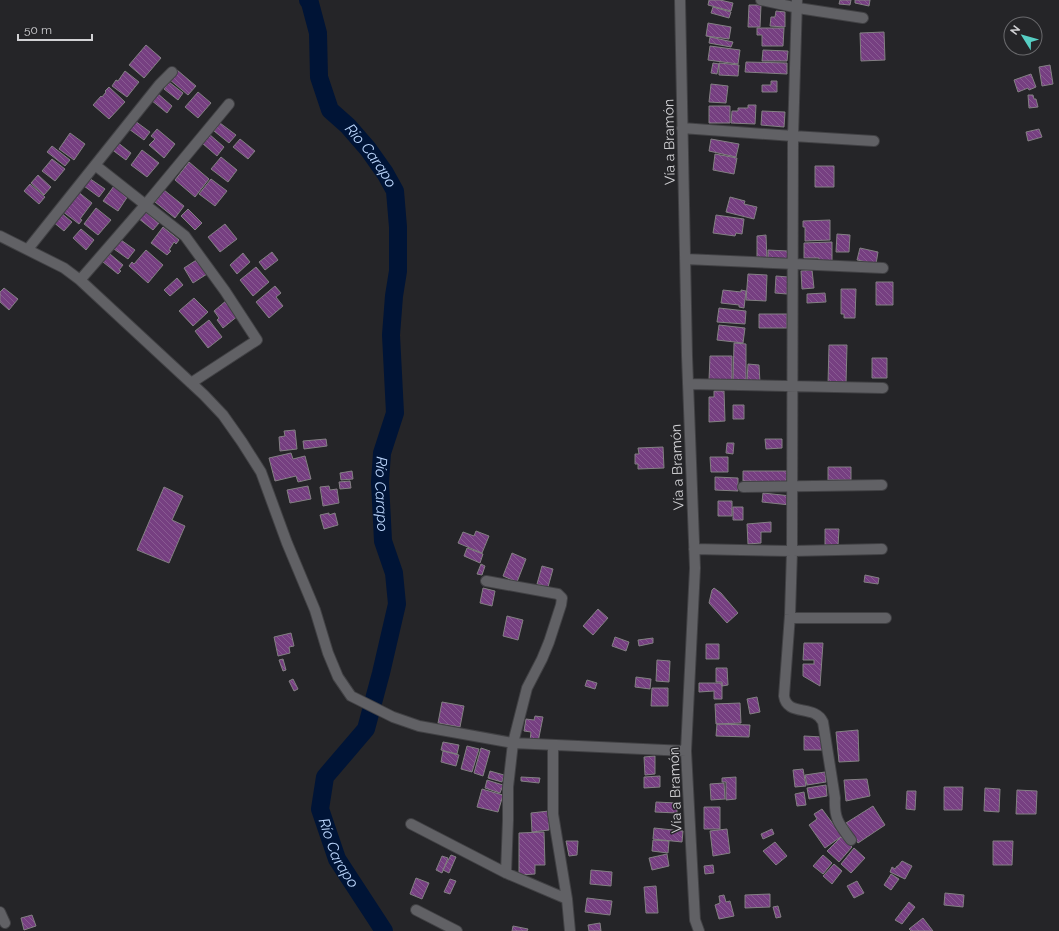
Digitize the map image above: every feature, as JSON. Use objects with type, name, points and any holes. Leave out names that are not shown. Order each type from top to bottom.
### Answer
[{"type":"street","name":"Vía a Bramón","points":[[680,0],[688,384],[695,568],[686,751],[695,920],[699,931]]},
{"type":"street","points":[[761,0],[798,4],[864,18]]},
{"type":"street","points":[[798,4],[793,136],[792,551],[790,618],[784,700],[789,706],[816,713],[821,717],[835,798],[834,809],[838,822],[851,840]]},
{"type":"street","points":[[28,249],[159,84],[172,72]]},
{"type":"street","points":[[80,280],[146,204],[229,104]]},
{"type":"street","points":[[682,128],[874,141]]},
{"type":"street","points":[[95,164],[185,236],[225,291],[257,340],[191,383]]},
{"type":"street","points":[[2,240],[28,249],[64,268],[80,280],[204,395],[223,415],[242,442],[260,472],[286,543],[315,610],[328,653],[338,677],[351,696],[392,717],[419,726],[513,743],[686,751]]},
{"type":"street","points":[[685,259],[883,268]]},
{"type":"street","points":[[688,384],[883,388]]},
{"type":"street","points":[[743,486],[882,484]]},
{"type":"street","points":[[694,549],[792,551],[882,549]]},
{"type":"street","points":[[486,581],[558,594],[562,598],[549,642],[527,688],[513,743],[508,787],[506,873]]},
{"type":"street","points":[[790,618],[886,618]]},
{"type":"street","points":[[553,745],[553,814],[567,898],[570,931]]},
{"type":"street","points":[[411,824],[506,873],[567,898]]},
{"type":"street","points":[[416,910],[457,931]]},
{"type":"street","points":[[0,912],[5,923]]},
{"type":"building","points":[[709,0],[720,0],[733,3],[731,11],[708,5]]},
{"type":"building","points":[[840,0],[851,0],[850,5],[839,4]]},
{"type":"building","points":[[855,0],[870,0],[869,6],[855,3]]},
{"type":"building","points":[[749,5],[761,5],[760,27],[748,27]]},
{"type":"building","points":[[713,7],[731,12],[729,18],[711,13]]},
{"type":"building","points":[[776,11],[785,12],[785,27],[770,26],[771,17],[775,17]]},
{"type":"building","points":[[708,23],[731,27],[729,39],[706,36]]},
{"type":"building","points":[[757,28],[784,28],[783,46],[762,46],[762,35],[757,35]]},
{"type":"building","points":[[884,32],[885,60],[861,61],[860,33]]},
{"type":"building","points":[[710,37],[733,42],[731,47],[709,43]]},
{"type":"building","points":[[146,45],[161,58],[144,78],[129,65]]},
{"type":"building","points":[[710,46],[740,50],[738,64],[708,60]]},
{"type":"building","points":[[763,50],[788,51],[787,61],[762,61]]},
{"type":"building","points":[[746,62],[787,63],[787,74],[745,72]]},
{"type":"building","points":[[713,63],[719,64],[717,74],[711,73]]},
{"type":"building","points":[[719,63],[739,65],[738,76],[719,75]]},
{"type":"building","points":[[1050,65],[1053,84],[1042,86],[1039,67]]},
{"type":"building","points":[[177,70],[196,86],[188,95],[169,79]]},
{"type":"building","points":[[125,71],[139,82],[127,97],[112,86],[116,80],[118,81]]},
{"type":"building","points":[[1031,74],[1036,87],[1018,92],[1014,80]]},
{"type":"building","points":[[771,81],[777,81],[777,92],[762,92],[762,85],[771,85]]},
{"type":"building","points":[[169,82],[183,93],[178,100],[164,89]]},
{"type":"building","points":[[711,84],[728,86],[726,103],[709,102]]},
{"type":"building","points":[[109,87],[125,102],[109,119],[93,105],[101,96],[102,97]]},
{"type":"building","points":[[198,92],[211,103],[198,118],[185,107]]},
{"type":"building","points":[[157,93],[172,106],[167,113],[151,100]]},
{"type":"building","points":[[1028,95],[1033,95],[1034,99],[1036,99],[1038,107],[1029,108]]},
{"type":"building","points":[[748,105],[756,105],[755,124],[731,123],[732,111],[738,111],[738,108],[748,108]]},
{"type":"building","points":[[709,106],[730,106],[730,123],[709,123]]},
{"type":"building","points":[[762,111],[785,112],[784,127],[761,125]]},
{"type":"building","points":[[135,121],[150,132],[144,140],[129,129]]},
{"type":"building","points":[[220,123],[236,135],[229,143],[214,131]]},
{"type":"building","points":[[157,129],[175,144],[164,158],[149,145],[155,139],[151,136]]},
{"type":"building","points":[[1039,129],[1042,137],[1028,141],[1026,132]]},
{"type":"building","points":[[70,133],[85,144],[74,160],[59,149]]},
{"type":"building","points":[[209,134],[224,147],[217,156],[202,143]]},
{"type":"building","points":[[240,139],[255,151],[248,159],[233,147]]},
{"type":"building","points":[[711,139],[739,144],[736,157],[709,151]]},
{"type":"building","points":[[117,142],[131,153],[126,160],[111,149]]},
{"type":"building","points":[[52,146],[70,160],[65,166],[47,152]]},
{"type":"building","points":[[142,150],[159,163],[147,177],[131,165]]},
{"type":"building","points":[[715,154],[737,158],[734,174],[713,170]]},
{"type":"building","points":[[221,157],[237,170],[228,182],[211,169]]},
{"type":"building","points":[[52,159],[65,169],[55,181],[42,171]]},
{"type":"building","points":[[189,162],[209,179],[195,197],[175,180]]},
{"type":"building","points":[[815,166],[834,166],[834,187],[815,187]]},
{"type":"building","points":[[38,175],[51,187],[44,195],[31,183]]},
{"type":"building","points":[[89,178],[105,189],[99,197],[84,186]]},
{"type":"building","points":[[211,179],[227,191],[215,206],[199,194]]},
{"type":"building","points":[[30,184],[45,197],[39,204],[24,191]]},
{"type":"building","points":[[114,186],[128,196],[118,211],[103,201]]},
{"type":"building","points":[[164,190],[184,206],[175,218],[155,202]]},
{"type":"building","points":[[77,191],[92,203],[80,219],[82,220],[79,224],[62,211]]},
{"type":"building","points":[[730,197],[745,201],[744,204],[757,207],[754,219],[726,212]]},
{"type":"building","points":[[96,208],[111,220],[98,235],[84,224]]},
{"type":"building","points":[[188,209],[202,223],[195,230],[181,216]]},
{"type":"building","points":[[144,211],[159,223],[153,230],[138,218]]},
{"type":"building","points":[[60,212],[72,222],[64,231],[52,221]]},
{"type":"building","points":[[716,215],[744,219],[742,234],[736,233],[735,236],[713,233]]},
{"type":"building","points":[[830,220],[830,240],[805,241],[805,227],[803,227],[803,221]]},
{"type":"building","points":[[225,224],[237,239],[220,252],[208,237]]},
{"type":"building","points":[[163,227],[179,240],[176,244],[174,242],[169,250],[171,251],[167,255],[151,243]]},
{"type":"building","points":[[81,229],[94,240],[86,250],[73,238]]},
{"type":"building","points":[[837,234],[850,235],[849,252],[836,252]]},
{"type":"building","points":[[766,235],[767,260],[757,261],[757,236]]},
{"type":"building","points":[[121,240],[135,250],[128,259],[114,249]]},
{"type":"building","points":[[832,242],[832,262],[819,262],[819,258],[804,258],[804,243]]},
{"type":"building","points":[[860,248],[878,252],[876,264],[857,260]]},
{"type":"building","points":[[146,250],[163,265],[148,283],[129,266],[132,262],[134,264]]},
{"type":"building","points":[[768,250],[788,251],[788,260],[768,260]]},
{"type":"building","points":[[272,252],[278,260],[265,270],[259,262]]},
{"type":"building","points":[[243,253],[250,262],[237,274],[230,265]]},
{"type":"building","points":[[110,254],[123,265],[118,274],[103,262]]},
{"type":"building","points":[[198,259],[207,274],[193,283],[184,268]]},
{"type":"building","points":[[256,267],[269,282],[253,296],[240,280]]},
{"type":"building","points":[[812,270],[814,288],[802,289],[801,271]]},
{"type":"building","points":[[748,274],[767,275],[766,301],[746,300]]},
{"type":"building","points":[[776,276],[788,277],[787,294],[775,293]]},
{"type":"building","points":[[177,278],[183,285],[170,296],[164,290]]},
{"type":"building","points":[[876,282],[893,282],[893,305],[876,305]]},
{"type":"building","points":[[275,286],[281,293],[276,297],[283,306],[269,318],[256,302]]},
{"type":"building","points":[[4,288],[18,299],[9,310],[0,302],[0,292]]},
{"type":"building","points":[[841,289],[856,289],[855,318],[844,318],[844,314],[841,314]]},
{"type":"building","points":[[723,290],[741,292],[741,290],[746,291],[744,308],[739,307],[739,305],[721,303]]},
{"type":"building","points":[[825,293],[826,302],[807,303],[807,294]]},
{"type":"building","points":[[194,298],[208,312],[193,326],[179,311]]},
{"type":"building","points":[[227,300],[239,315],[223,328],[217,320],[219,318],[214,311]]},
{"type":"building","points":[[719,308],[746,311],[745,324],[717,322]]},
{"type":"building","points":[[759,314],[787,314],[787,328],[759,328]]},
{"type":"building","points":[[209,320],[222,337],[208,348],[195,331]]},
{"type":"building","points":[[719,325],[745,328],[743,343],[717,340]]},
{"type":"building","points":[[734,343],[746,344],[746,382],[733,381]]},
{"type":"building","points":[[829,345],[847,345],[846,384],[828,384]]},
{"type":"building","points":[[710,356],[732,356],[732,380],[709,380]]},
{"type":"building","points":[[872,358],[887,358],[887,378],[872,378]]},
{"type":"building","points":[[748,364],[759,365],[760,383],[747,381]]},
{"type":"building","points":[[714,391],[724,391],[725,421],[709,422],[709,397],[714,397]]},
{"type":"building","points":[[733,405],[744,405],[744,419],[733,419]]},
{"type":"building","points":[[295,430],[297,449],[280,451],[279,437],[285,436],[284,431]]},
{"type":"building","points":[[326,439],[327,446],[304,449],[303,441]]},
{"type":"building","points":[[765,439],[782,439],[782,448],[766,449]]},
{"type":"building","points":[[727,443],[734,443],[733,454],[726,453]]},
{"type":"building","points":[[663,447],[664,468],[638,469],[638,464],[635,464],[635,454],[639,454],[638,448]]},
{"type":"building","points":[[291,453],[293,459],[305,456],[311,479],[298,482],[296,476],[275,481],[269,458]]},
{"type":"building","points":[[710,457],[728,457],[728,472],[711,472]]},
{"type":"building","points":[[828,467],[851,467],[851,480],[828,480]]},
{"type":"building","points":[[352,471],[353,479],[341,480],[340,473]]},
{"type":"building","points":[[743,471],[787,471],[786,482],[743,481]]},
{"type":"building","points":[[715,477],[738,478],[738,491],[715,490]]},
{"type":"building","points":[[350,481],[351,488],[340,489],[339,482]]},
{"type":"building","points":[[308,486],[311,499],[290,503],[287,490]]},
{"type":"building","points":[[329,486],[330,490],[337,489],[339,503],[323,506],[320,487]]},
{"type":"building","points":[[164,487],[183,496],[172,520],[185,526],[169,563],[137,550]]},
{"type":"building","points":[[763,493],[791,496],[790,505],[762,502]]},
{"type":"building","points":[[718,501],[732,501],[732,516],[718,516]]},
{"type":"building","points":[[733,507],[743,507],[743,520],[733,520]]},
{"type":"building","points":[[329,513],[329,515],[335,513],[338,525],[324,529],[320,515]]},
{"type":"building","points":[[771,522],[771,532],[761,532],[761,543],[748,544],[747,524]]},
{"type":"building","points":[[825,529],[839,529],[838,546],[825,545]]},
{"type":"building","points":[[476,531],[489,536],[482,553],[458,543],[463,532],[474,536]]},
{"type":"building","points":[[467,548],[483,554],[480,563],[464,556]]},
{"type":"building","points":[[512,553],[526,559],[517,582],[503,576]]},
{"type":"building","points":[[481,564],[485,566],[482,575],[477,574]]},
{"type":"building","points":[[542,566],[553,569],[548,587],[537,584]]},
{"type":"building","points":[[865,575],[879,578],[878,584],[864,582]]},
{"type":"building","points":[[483,588],[495,591],[492,606],[480,603]]},
{"type":"building","points":[[714,588],[721,593],[738,613],[727,623],[709,603],[712,590]]},
{"type":"building","points":[[598,609],[608,618],[593,635],[583,626]]},
{"type":"building","points":[[507,616],[523,620],[518,640],[503,636]]},
{"type":"building","points":[[291,633],[294,646],[289,647],[290,653],[278,656],[274,637]]},
{"type":"building","points":[[615,637],[629,642],[626,651],[612,646]]},
{"type":"building","points":[[653,638],[653,643],[639,646],[638,640]]},
{"type":"building","points":[[804,643],[823,643],[820,686],[803,676],[803,664],[814,664],[814,660],[803,660]]},
{"type":"building","points":[[706,644],[719,644],[719,659],[706,659]]},
{"type":"building","points":[[283,659],[286,670],[283,671],[279,660]]},
{"type":"building","points":[[657,660],[670,661],[669,682],[656,681]]},
{"type":"building","points":[[716,668],[727,668],[728,685],[722,686],[722,682],[716,682]]},
{"type":"building","points":[[636,677],[651,679],[650,689],[635,687]]},
{"type":"building","points":[[293,679],[298,689],[294,691],[289,681]]},
{"type":"building","points":[[587,680],[597,683],[595,689],[585,686]]},
{"type":"building","points":[[699,683],[722,683],[722,699],[714,699],[714,691],[699,692]]},
{"type":"building","points":[[652,688],[668,688],[668,706],[651,706]]},
{"type":"building","points":[[757,697],[760,712],[750,714],[747,699]]},
{"type":"building","points":[[442,702],[464,706],[460,727],[438,723]]},
{"type":"building","points":[[740,703],[741,723],[716,724],[715,704]]},
{"type":"building","points":[[535,716],[543,717],[538,742],[530,741],[531,732],[524,731],[526,719],[534,720]]},
{"type":"building","points":[[717,724],[750,725],[749,737],[716,736]]},
{"type":"building","points":[[858,730],[859,761],[839,762],[836,732]]},
{"type":"building","points":[[804,736],[822,737],[822,750],[804,750]]},
{"type":"building","points":[[443,742],[459,745],[457,754],[441,750]]},
{"type":"building","points":[[467,746],[479,749],[472,772],[461,769]]},
{"type":"building","points":[[481,748],[490,751],[483,776],[474,773]]},
{"type":"building","points":[[443,751],[459,755],[456,766],[441,762]]},
{"type":"building","points":[[655,756],[655,774],[645,775],[644,757]]},
{"type":"building","points":[[803,769],[806,786],[795,787],[793,770]]},
{"type":"building","points":[[490,771],[504,775],[502,782],[488,778]]},
{"type":"building","points":[[825,772],[826,782],[807,785],[805,775]]},
{"type":"building","points":[[660,776],[660,787],[644,788],[644,777]]},
{"type":"building","points":[[521,777],[540,778],[539,783],[521,781]]},
{"type":"building","points":[[736,777],[736,799],[726,800],[726,782],[722,782],[722,778]]},
{"type":"building","points":[[867,779],[870,796],[846,801],[844,780]]},
{"type":"building","points":[[487,780],[503,785],[500,793],[485,788]]},
{"type":"building","points":[[724,783],[725,799],[711,800],[710,784]]},
{"type":"building","points":[[826,785],[827,796],[809,799],[807,788]]},
{"type":"building","points":[[944,787],[963,787],[962,810],[944,810]]},
{"type":"building","points":[[985,788],[1000,789],[999,812],[984,811]]},
{"type":"building","points":[[482,789],[503,795],[498,812],[477,807]]},
{"type":"building","points":[[1017,790],[1037,791],[1036,814],[1016,814]]},
{"type":"building","points":[[907,791],[916,791],[915,810],[906,809]]},
{"type":"building","points":[[804,792],[806,805],[797,806],[795,794]]},
{"type":"building","points":[[656,802],[677,803],[677,813],[655,812]]},
{"type":"building","points":[[873,806],[885,825],[858,843],[846,823]]},
{"type":"building","points":[[704,807],[720,807],[720,829],[704,829]]},
{"type":"building","points":[[822,809],[842,836],[825,848],[809,825],[817,819],[814,814]]},
{"type":"building","points":[[549,811],[549,830],[532,832],[531,813]]},
{"type":"building","points":[[654,828],[683,831],[682,842],[653,839]]},
{"type":"building","points":[[727,829],[730,853],[713,856],[710,831]]},
{"type":"building","points":[[772,829],[774,834],[763,839],[761,834]]},
{"type":"building","points":[[544,832],[545,865],[535,865],[535,874],[519,875],[519,833]]},
{"type":"building","points":[[841,837],[852,847],[839,862],[827,851]]},
{"type":"building","points":[[653,840],[669,841],[668,853],[652,851]]},
{"type":"building","points":[[566,841],[578,841],[577,855],[569,856]]},
{"type":"building","points":[[993,841],[1013,841],[1012,865],[993,865]]},
{"type":"building","points":[[775,842],[787,856],[776,865],[763,851]]},
{"type":"building","points":[[854,848],[865,858],[851,873],[841,864]]},
{"type":"building","points":[[667,854],[669,866],[652,870],[649,858]]},
{"type":"building","points":[[451,855],[456,857],[449,873],[443,870]]},
{"type":"building","points":[[823,855],[832,863],[823,874],[813,866]]},
{"type":"building","points":[[442,856],[448,858],[442,873],[436,870]]},
{"type":"building","points":[[902,861],[912,866],[905,879],[890,872],[892,867],[895,869]]},
{"type":"building","points":[[834,864],[842,871],[832,884],[823,876]]},
{"type":"building","points":[[713,865],[714,873],[705,874],[704,866]]},
{"type":"building","points":[[591,870],[612,872],[611,886],[590,884]]},
{"type":"building","points":[[891,874],[899,879],[891,890],[884,885]]},
{"type":"building","points":[[416,878],[429,883],[422,899],[410,894]]},
{"type":"building","points":[[450,879],[456,881],[450,894],[444,892]]},
{"type":"building","points":[[857,881],[864,893],[854,898],[847,886]]},
{"type":"building","points":[[656,886],[658,913],[646,913],[644,887]]},
{"type":"building","points":[[945,893],[964,895],[963,907],[944,905]]},
{"type":"building","points":[[770,894],[770,907],[745,908],[745,895]]},
{"type":"building","points":[[724,895],[726,902],[730,901],[734,916],[719,919],[715,905],[720,903],[719,896]]},
{"type":"building","points":[[587,898],[612,901],[610,915],[585,912]]},
{"type":"building","points":[[909,902],[915,907],[902,924],[895,920]]},
{"type":"building","points":[[778,906],[781,917],[776,918],[773,907]]},
{"type":"building","points":[[32,915],[36,926],[24,930],[21,918]]},
{"type":"building","points":[[923,918],[933,931],[911,931],[909,929]]},
{"type":"building","points":[[600,923],[601,931],[589,931],[588,925]]},
{"type":"building","points":[[513,926],[528,929],[527,931],[512,931]]},
{"type":"waterway","name":"Río Carapo","points":[[308,0],[318,33],[319,77],[330,110],[348,126],[368,149],[385,173],[395,191],[398,227],[398,271],[394,296],[391,335],[395,413],[382,453],[380,482],[383,541],[394,573],[397,604],[366,729],[325,777],[320,809],[337,859],[384,931]]}]
